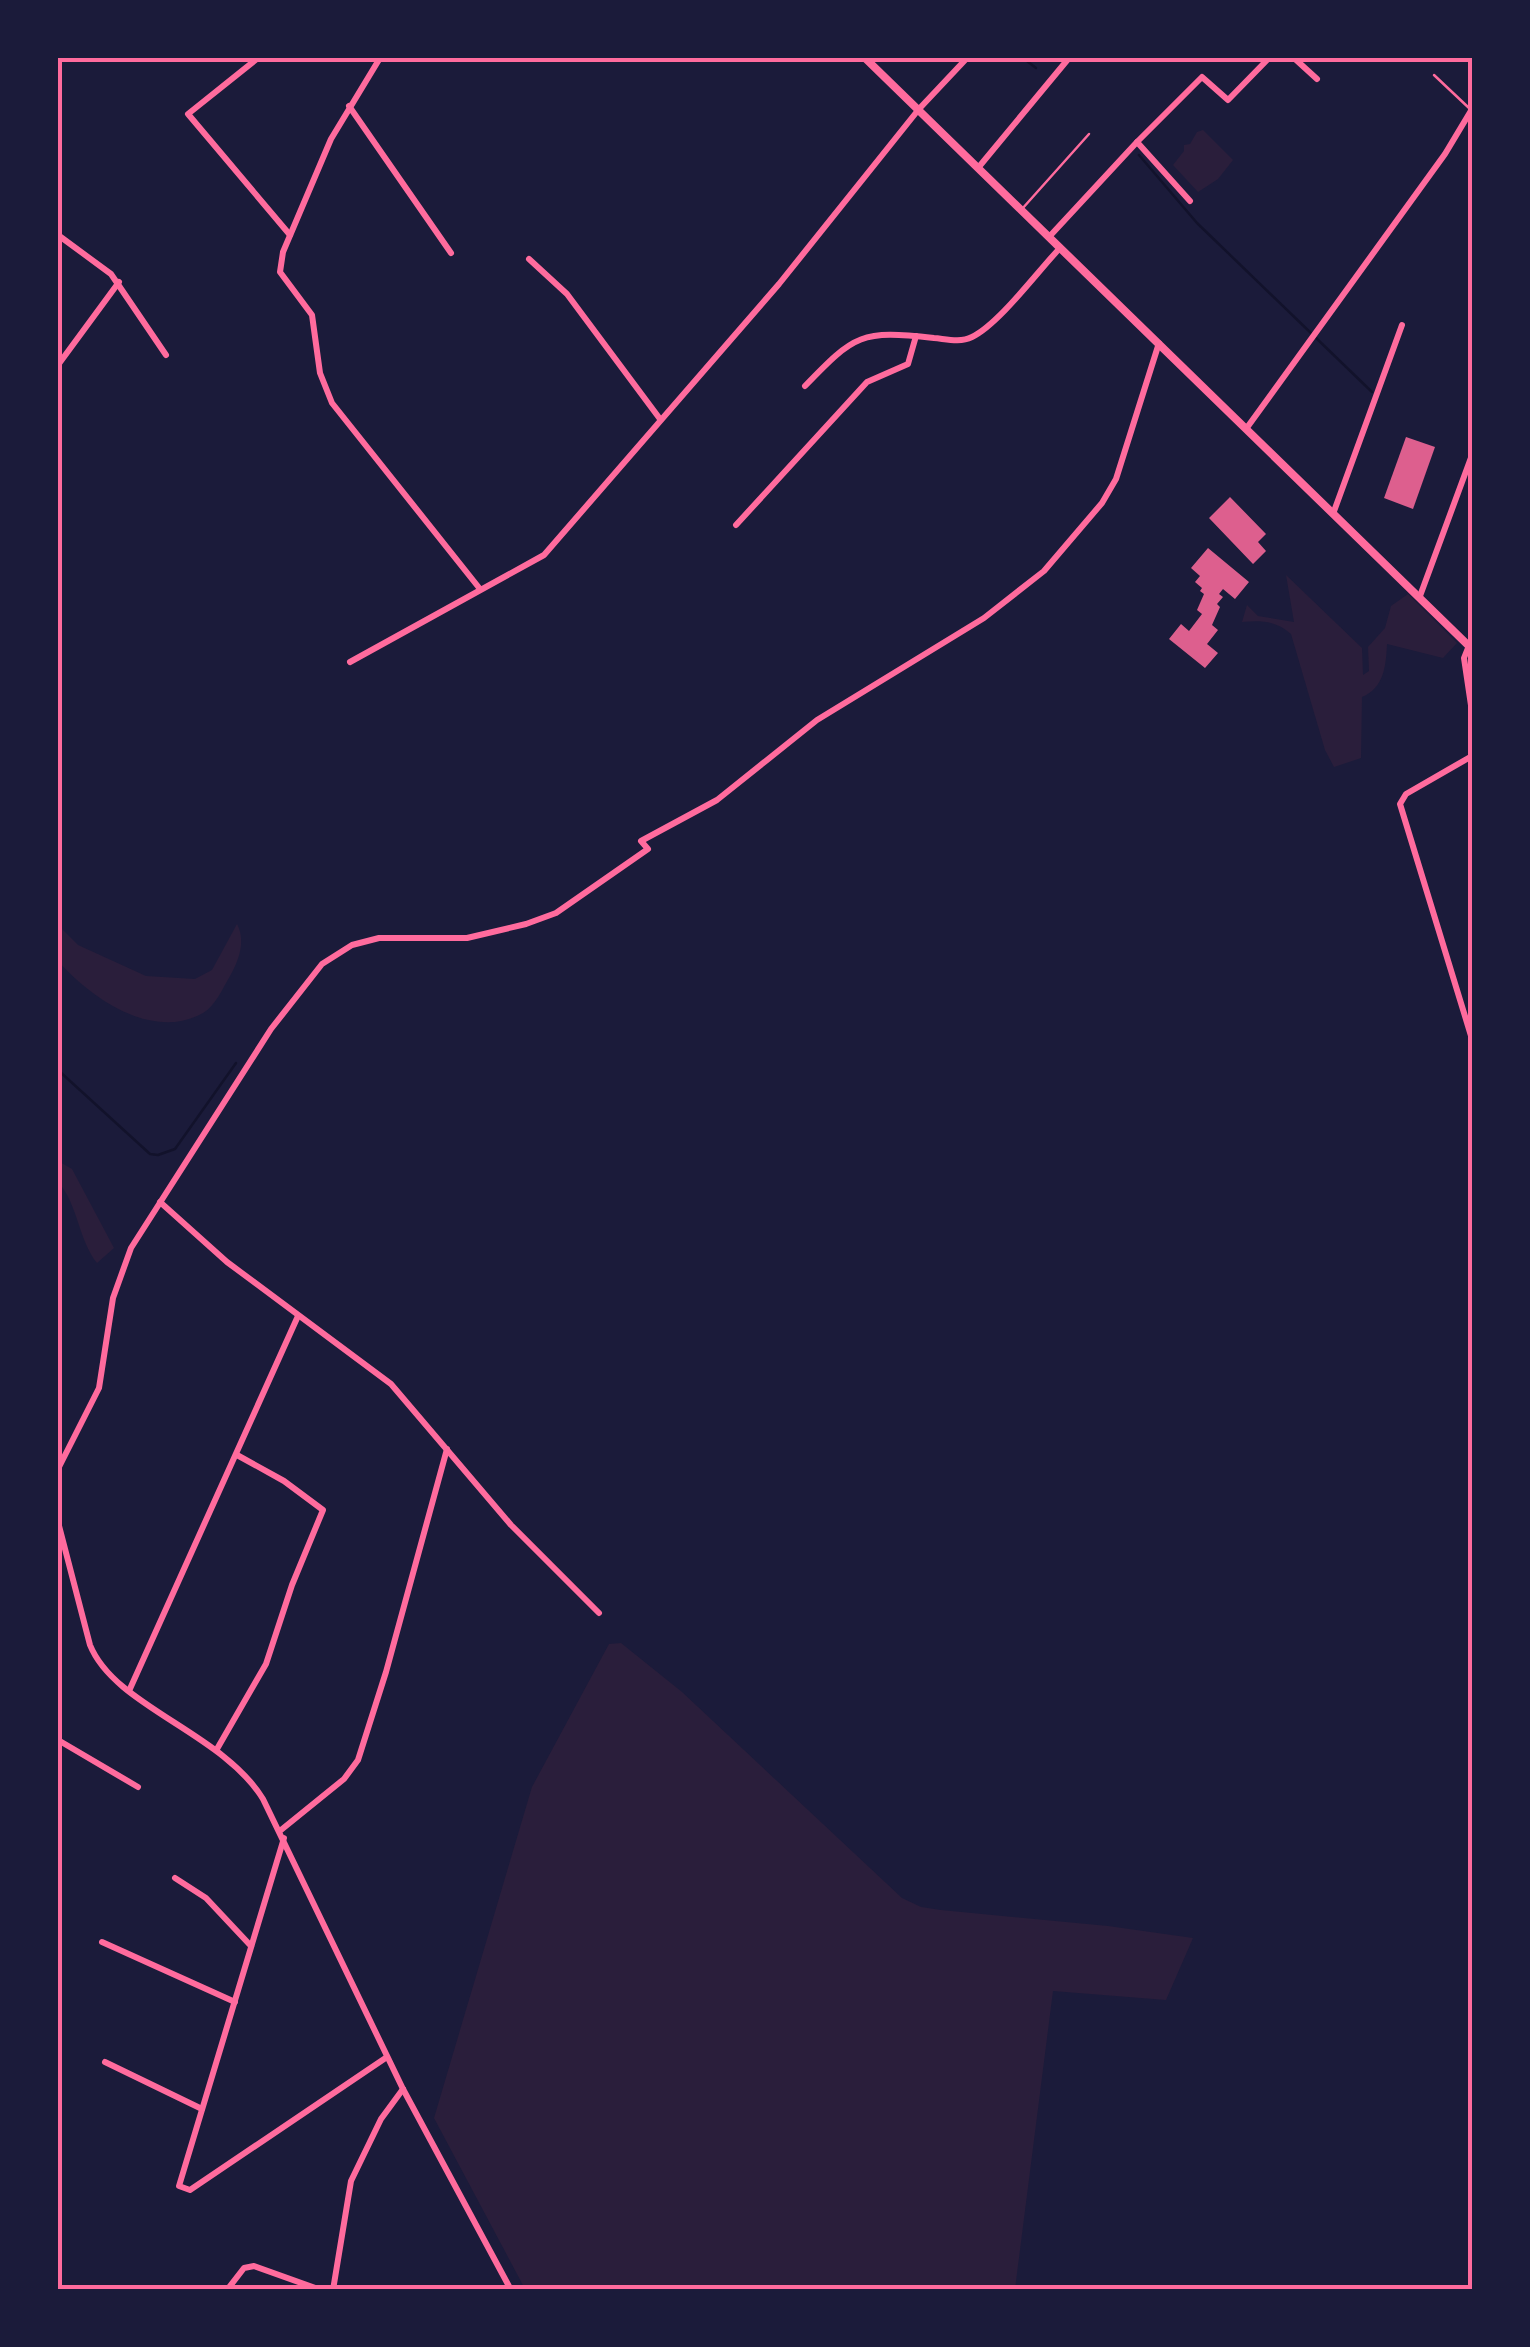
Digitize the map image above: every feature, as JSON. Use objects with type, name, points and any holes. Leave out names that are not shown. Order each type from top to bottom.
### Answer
[{"type":"street","points":[[258,58],[188,114],[290,235]]},
{"type":"street","points":[[380,58],[330,140],[281,257],[280,272],[312,316],[320,373],[332,403],[480,589]]},
{"type":"street","points":[[865,58],[1471,644],[1464,662],[1472,712]]},
{"type":"street","points":[[350,662],[544,555],[779,284],[919,109],[966,58]]},
{"type":"street","points":[[978,168],[1068,58]]},
{"type":"street","points":[[1049,237],[1202,77],[1228,100],[1270,58]]},
{"type":"street","points":[[1294,58],[1317,78]]},
{"type":"street","points":[[349,106],[451,253]]},
{"type":"street","points":[[1246,429],[1445,154],[1472,109]]},
{"type":"street","points":[[1137,142],[1190,200]]},
{"type":"street","points":[[58,235],[102,264],[166,354]]},
{"type":"street","points":[[805,386],[852,341],[879,334],[956,340],[972,337],[1004,309],[1060,248]]},
{"type":"street","points":[[529,259],[562,287],[660,419]]},
{"type":"street","points":[[58,364],[118,282]]},
{"type":"street","points":[[1333,514],[1402,325]]},
{"type":"street","points":[[736,525],[870,380],[908,364],[916,336]]},
{"type":"street","points":[[58,1469],[99,1388],[121,1269],[160,1202],[309,978],[352,945],[379,938],[467,938],[493,934],[556,913],[648,849],[640,841],[717,800],[817,720],[984,618],[1044,571],[1102,503],[1116,479],[1158,343]]},
{"type":"street","points":[[1420,596],[1472,455]]},
{"type":"street","points":[[1472,756],[1406,794],[1400,806],[1472,1039]]},
{"type":"street","points":[[160,1202],[227,1262],[391,1384],[522,1536],[599,1613]]},
{"type":"street","points":[[129,1691],[298,1316]]},
{"type":"street","points":[[388,2057],[190,2190],[182,2190],[178,2182],[235,2002],[282,1834],[344,1778],[358,1760],[447,1449]]},
{"type":"street","points":[[217,1750],[266,1664],[292,1584],[323,1510],[284,1481],[237,1454]]},
{"type":"street","points":[[58,1522],[92,1650],[107,1673],[129,1691],[217,1750],[249,1778],[282,1834],[403,2089],[511,2290]]},
{"type":"street","points":[[58,1740],[138,1787]]},
{"type":"street","points":[[175,1878],[206,1898],[251,1946]]},
{"type":"street","points":[[102,1942],[235,2002]]},
{"type":"street","points":[[105,2062],[202,2109]]},
{"type":"street","points":[[333,2290],[344,2204],[351,2181],[382,2118],[403,2089]]},
{"type":"street","points":[[227,2290],[251,2266],[320,2290]]},
{"type":"lane","points":[[1434,75],[1472,109]]},
{"type":"lane","points":[[1021,210],[1090,134]]},
{"type":"shaded area","points":[[1203,130],[1233,160],[1218,179],[1198,192],[1173,165],[1184,145]]},
{"type":"shaded area","points":[[1286,575],[1362,648],[1363,675],[1369,671],[1368,647],[1385,628],[1391,606],[1408,594],[1457,643],[1443,658],[1387,644],[1379,682],[1362,697],[1361,758],[1334,767],[1325,750],[1291,634],[1268,622],[1242,622],[1247,605],[1258,616],[1294,622]]},
{"type":"shaded area","points":[[237,924],[240,950],[230,976],[207,1010],[183,1021],[143,1019],[123,1011],[87,988],[58,961],[58,925],[78,945],[146,976],[195,979],[212,970]]},
{"type":"shaded area","points":[[58,1161],[72,1169],[114,1248],[97,1263],[58,1182]]},
{"type":"shaded area","points":[[621,1643],[682,1692],[902,1898],[921,1907],[941,1910],[1193,1938],[1166,2000],[1053,1991],[1015,2289],[525,2289],[434,2118],[532,1787],[609,1644]]},
{"type":"building","points":[[1406,437],[1435,447],[1413,509],[1384,498]]},
{"type":"building","points":[[1230,497],[1266,534],[1258,542],[1266,551],[1253,564],[1209,518]]},
{"type":"building","points":[[1208,548],[1249,582],[1235,599],[1223,589],[1219,594],[1223,597],[1217,604],[1220,607],[1212,625],[1218,630],[1207,644],[1218,653],[1205,668],[1169,639],[1181,624],[1189,631],[1202,614],[1197,610],[1204,594],[1195,582],[1200,576],[1191,568]]},
{"type":"waterway","points":[[1023,58],[1036,68]]},
{"type":"waterway","points":[[1139,155],[1197,223],[1372,392]]},
{"type":"waterway","points":[[58,1070],[150,1154],[158,1155],[175,1149],[236,1063]]}]
